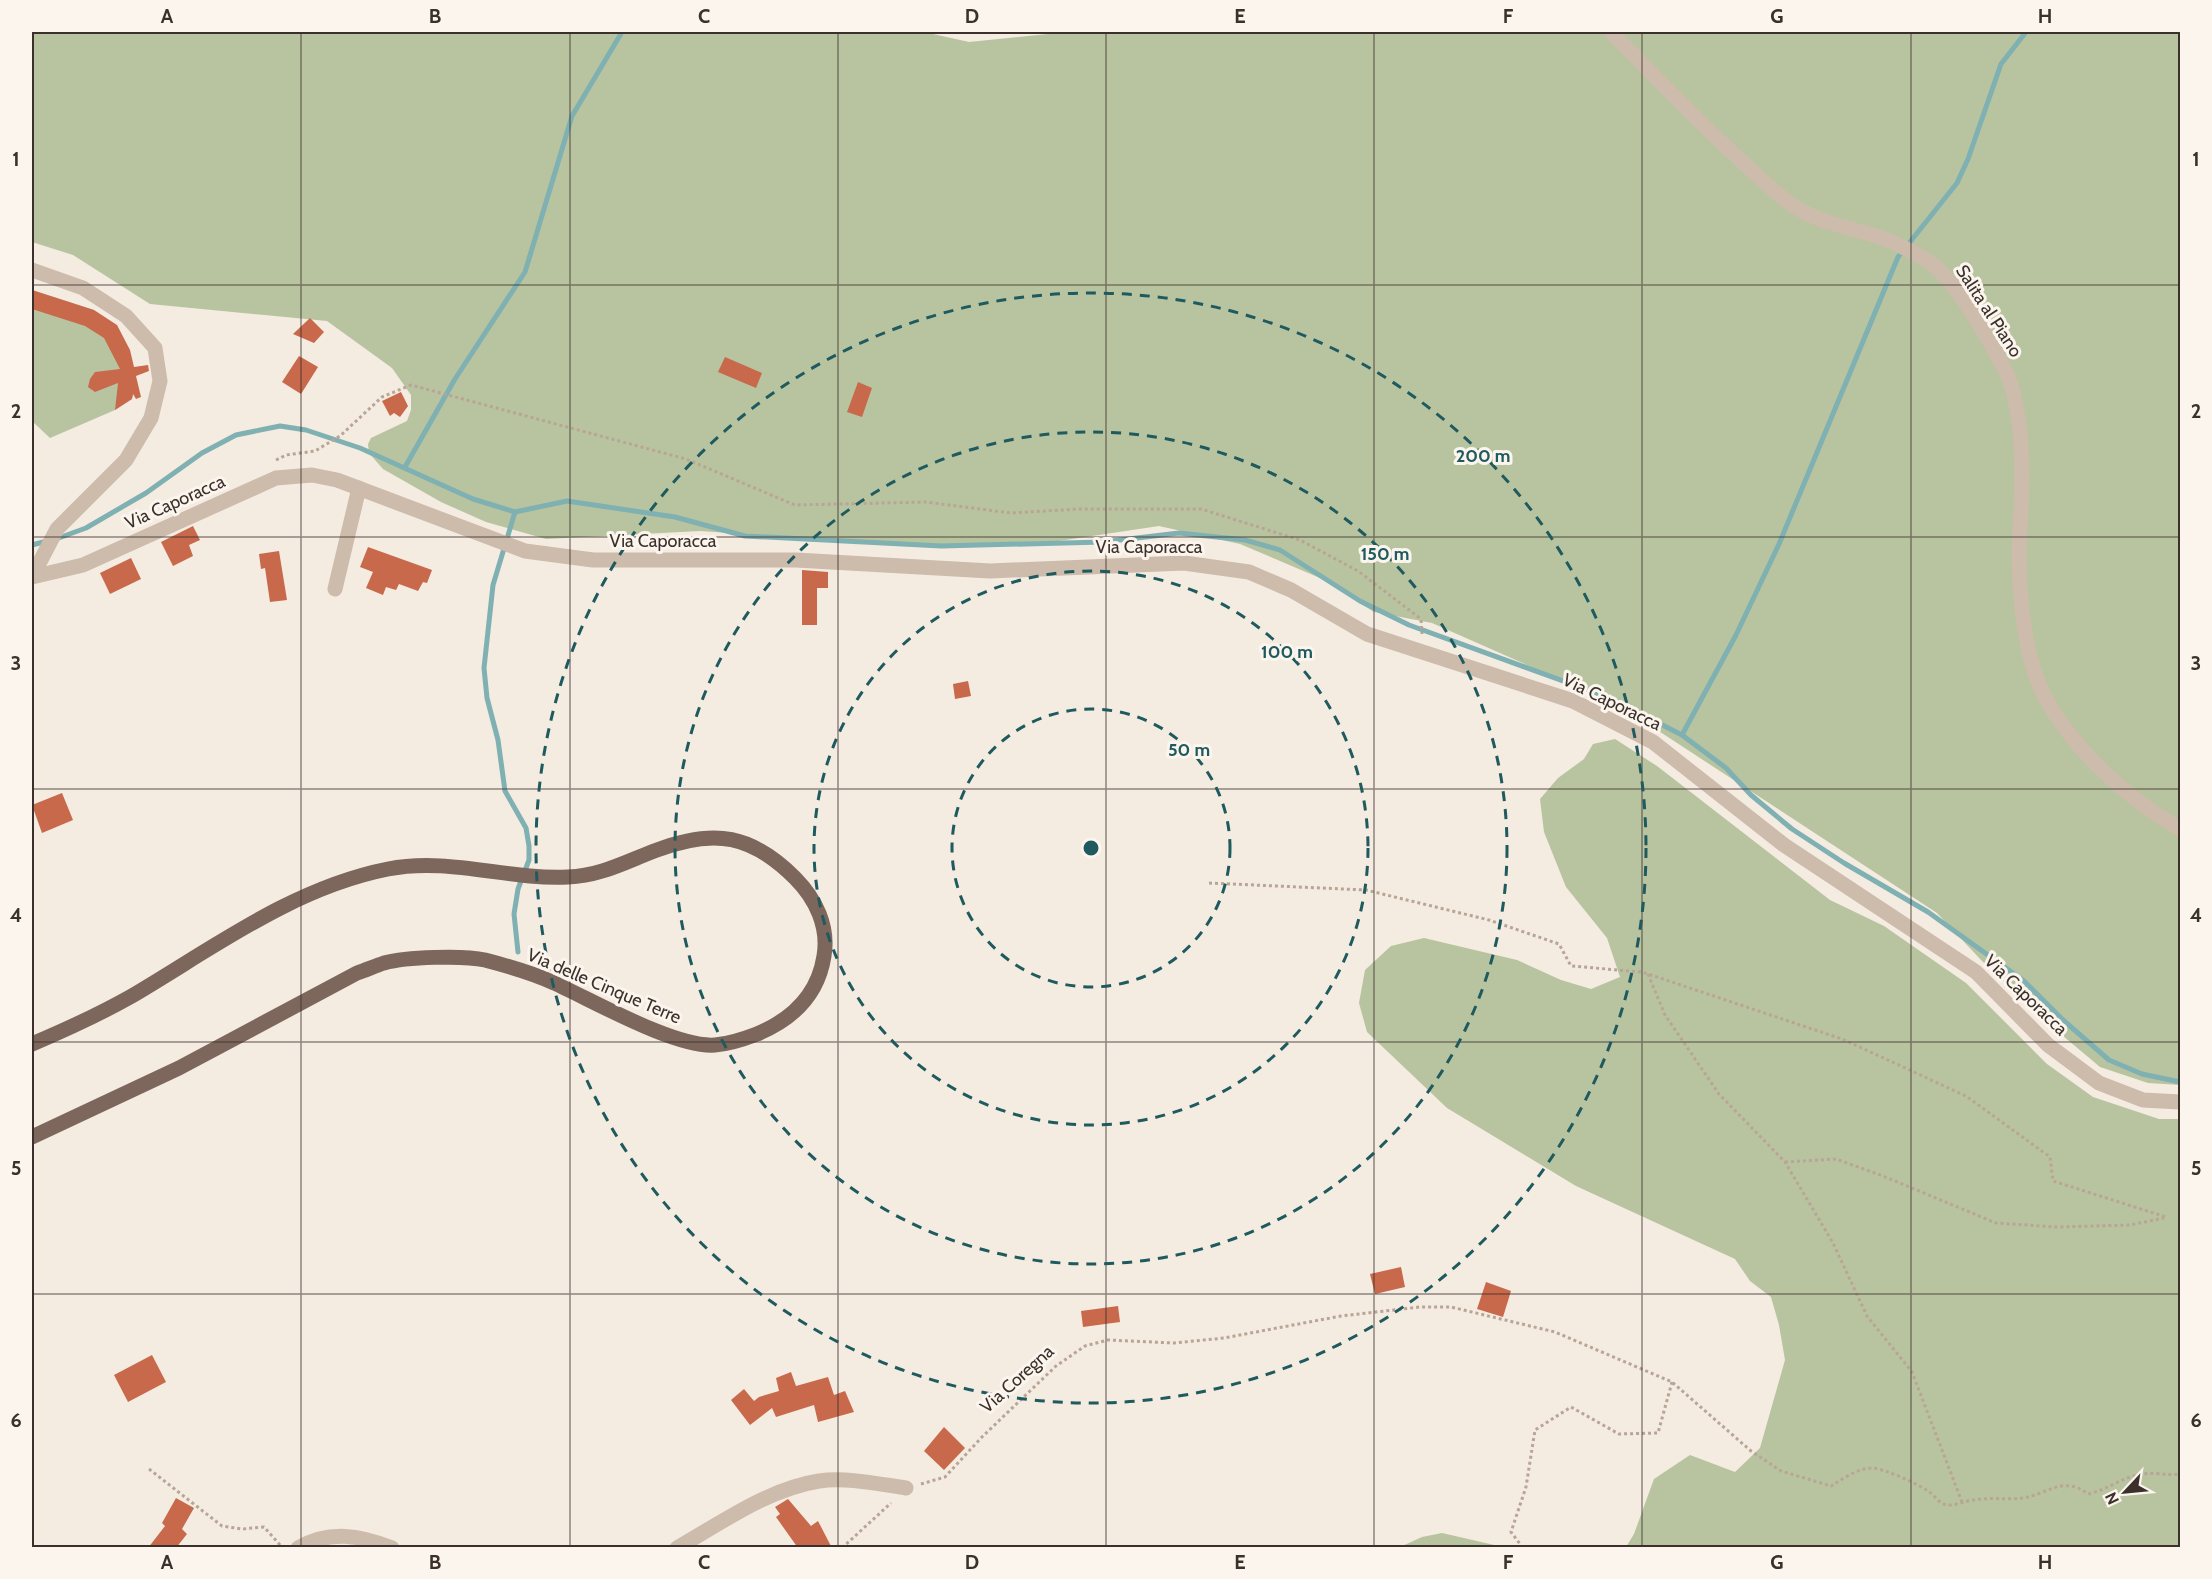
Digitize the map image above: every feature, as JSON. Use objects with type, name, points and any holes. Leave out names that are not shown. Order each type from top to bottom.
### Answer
[{"type":"main road","name":"Via delle Cinque Terre","points":[[32,1044],[101,1013],[263,917],[314,891],[390,868],[442,865],[564,878],[608,870],[659,849],[686,842],[706,838],[742,841],[769,855],[802,885],[813,900],[822,920],[826,941],[820,976],[813,990],[792,1015],[759,1033],[713,1046],[660,1032],[550,981],[482,959],[453,957],[388,962],[357,973],[179,1068],[32,1137]]},
{"type":"street","name":"Salita al Piano","points":[[1611,32],[1776,194],[1804,213],[1889,241],[1918,256],[1943,273],[2006,371],[2015,400],[2022,489],[2019,544],[2020,593],[2030,651],[2044,695],[2061,722],[2089,756],[2125,790],[2159,817],[2181,830]]},
{"type":"street","points":[[32,270],[83,288],[126,316],[155,348],[160,381],[151,418],[126,460],[57,529],[32,577]]},
{"type":"street","name":"Via Caporacca","points":[[32,577],[83,565],[276,478],[312,475],[338,480],[525,551],[593,560],[796,560],[990,571],[1184,563],[1249,572],[1291,591],[1367,634],[1573,701],[1653,742],[1784,845],[1976,972],[2048,1045],[2099,1083],[2142,1100],[2181,1102]]},
{"type":"street","points":[[335,589],[359,488]]},
{"type":"street","points":[[677,1548],[771,1495],[819,1481],[859,1481],[906,1488]]},
{"type":"street","points":[[298,1548],[318,1538],[349,1535],[373,1540],[392,1548]]},
{"type":"path","points":[[267,465],[286,454],[315,451],[340,436],[382,397],[411,385],[686,459],[795,505],[926,502],[1011,513],[1079,509],[1201,509],[1300,540],[1358,571],[1420,619],[1423,651]]},
{"type":"path","points":[[1209,883],[1366,890],[1489,920],[1559,945],[1571,966],[1648,974],[1842,1039],[1966,1096],[2050,1157],[2053,1181],[2166,1217],[2130,1225],[2078,1227],[1996,1223],[1836,1159],[1785,1162]]},
{"type":"path","points":[[1648,974],[1665,1015],[1719,1094],[1785,1162],[1833,1243],[1867,1316],[1912,1372],[1962,1502]]},
{"type":"path","name":"Via Coregna","points":[[906,1488],[945,1477],[982,1437],[1056,1366],[1085,1346],[1108,1340],[1174,1343],[1251,1333],[1341,1316],[1420,1307],[1451,1307],[1555,1332],[1672,1382],[1751,1450],[1781,1471],[1831,1486],[1853,1473],[1872,1468],[1915,1483],[1930,1492],[1942,1504],[1951,1505],[1973,1500],[2025,1498],[2053,1487],[2066,1485],[2079,1487],[2088,1494],[2099,1492],[2117,1481],[2139,1474],[2181,1474]]},
{"type":"path","points":[[1523,1548],[1510,1532],[1526,1487],[1534,1430],[1571,1407],[1620,1434],[1658,1433],[1672,1382]]},
{"type":"path","points":[[149,1469],[222,1526],[242,1529],[264,1527],[281,1545],[280,1548]]},
{"type":"path","points":[[842,1548],[906,1488]]},
{"type":"green space","points":[[32,32],[924,32],[969,42],[1068,32],[2180,32],[2180,1085],[2148,1083],[2100,1067],[2056,1030],[1982,961],[1937,913],[1622,707],[1432,623],[1374,612],[1320,578],[1240,544],[1159,526],[1052,542],[919,546],[700,531],[546,539],[486,522],[441,502],[383,469],[369,453],[368,444],[371,438],[407,421],[411,410],[411,395],[392,368],[327,321],[150,304],[73,255],[32,242]]},
{"type":"green space","points":[[32,290],[94,310],[136,379],[132,399],[115,410],[50,438],[32,421]]},
{"type":"green space","points":[[1615,739],[1657,766],[1830,900],[1884,926],[1966,983],[2047,1064],[2093,1097],[2159,1119],[2180,1119],[2180,1547],[1626,1547],[1634,1534],[1654,1479],[1690,1455],[1735,1472],[1760,1448],[1785,1360],[1771,1297],[1750,1281],[1735,1259],[1576,1186],[1447,1108],[1367,1032],[1359,1003],[1365,970],[1391,946],[1424,938],[1517,960],[1561,980],[1591,989],[1620,977],[1607,938],[1566,887],[1544,832],[1540,799],[1558,778],[1584,759],[1593,744]]},
{"type":"green space","points":[[1442,1533],[1503,1547],[1400,1547],[1422,1537]]},
{"type":"building","points":[[32,290],[94,310],[117,325],[130,350],[134,367],[148,365],[149,371],[136,376],[141,397],[136,399],[133,394],[132,399],[115,410],[118,383],[95,392],[88,387],[95,372],[120,369],[104,338],[85,326],[32,309]]},
{"type":"building","points":[[310,318],[324,332],[314,343],[293,334]]},
{"type":"building","points":[[299,356],[318,367],[301,394],[282,382]]},
{"type":"building","points":[[725,357],[762,373],[756,388],[718,372]]},
{"type":"building","points":[[858,382],[872,388],[862,417],[847,412]]},
{"type":"building","points":[[401,392],[408,406],[400,417],[394,413],[390,416],[382,401]]},
{"type":"building","points":[[193,526],[200,540],[189,545],[193,556],[173,566],[161,542]]},
{"type":"building","points":[[368,547],[432,570],[427,583],[423,582],[418,591],[399,584],[396,590],[386,587],[383,595],[366,588],[373,572],[360,567]]},
{"type":"building","points":[[279,551],[287,600],[270,602],[265,568],[261,569],[259,554]]},
{"type":"building","points":[[131,558],[141,579],[110,594],[100,573]]},
{"type":"building","points":[[802,570],[828,572],[828,588],[817,588],[817,625],[802,625]]},
{"type":"building","points":[[968,681],[971,696],[955,699],[953,684]]},
{"type":"building","points":[[62,793],[73,820],[42,833],[32,805]]},
{"type":"building","points":[[1401,1267],[1405,1287],[1375,1294],[1370,1274]]},
{"type":"building","points":[[1486,1282],[1511,1291],[1503,1317],[1477,1309]]},
{"type":"building","points":[[1118,1306],[1120,1322],[1083,1327],[1081,1311]]},
{"type":"building","points":[[152,1355],[166,1382],[128,1402],[114,1375]]},
{"type":"building","points":[[791,1372],[796,1386],[828,1377],[834,1395],[845,1391],[854,1412],[818,1422],[814,1405],[776,1417],[772,1408],[750,1425],[731,1400],[744,1389],[754,1401],[759,1397],[779,1391],[776,1378]]},
{"type":"building","points":[[944,1427],[965,1448],[944,1470],[924,1451]]},
{"type":"building","points":[[176,1498],[194,1508],[182,1529],[187,1534],[176,1548],[148,1548],[165,1526],[162,1523]]},
{"type":"building","points":[[788,1499],[811,1526],[818,1521],[832,1548],[798,1548],[776,1517],[780,1514],[775,1507]]},
{"type":"waterway","points":[[405,467],[455,379],[525,272],[572,116],[622,32]]},
{"type":"waterway","points":[[1682,735],[1736,635],[1779,544],[1898,257],[1957,183],[1968,159],[2001,64],[2026,32]]},
{"type":"waterway","points":[[56,539],[86,528],[146,493],[202,453],[236,435],[280,426],[306,430],[360,448],[473,499],[515,512],[567,501],[675,517],[745,536],[941,546],[1103,542],[1179,533],[1245,540],[1280,550],[1360,601],[1409,625],[1610,698],[1682,735],[1726,768],[1751,795],[1792,829],[1844,863],[1928,912],[2024,981],[2063,1020],[2109,1060],[2142,1074],[2180,1082]]},
{"type":"waterway","points":[[515,512],[493,585],[484,668],[487,698],[498,740],[505,791],[526,828],[529,846],[529,860],[518,889],[514,914],[518,952]]},
{"type":"waterway","points":[[32,545],[47,541]]}]
